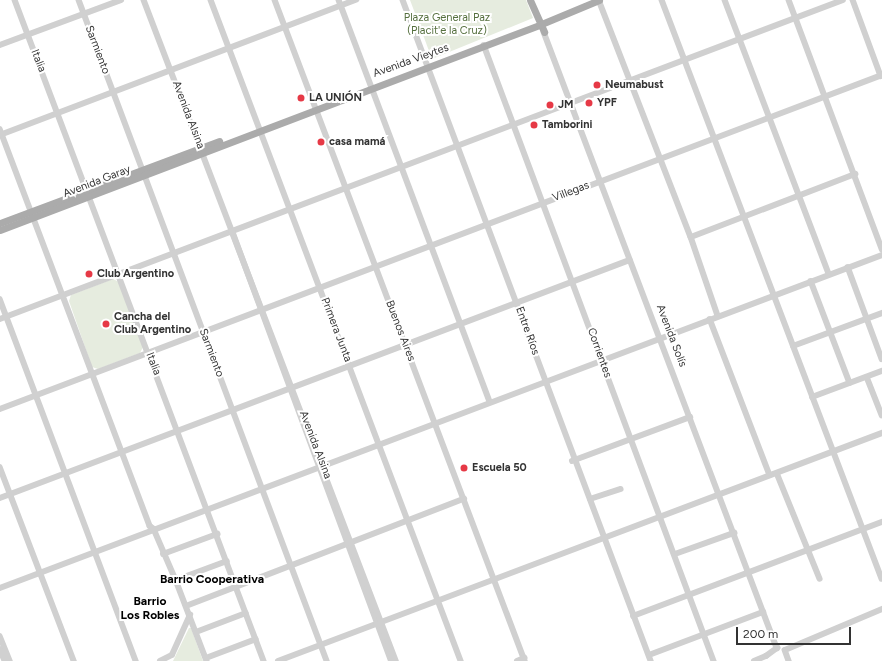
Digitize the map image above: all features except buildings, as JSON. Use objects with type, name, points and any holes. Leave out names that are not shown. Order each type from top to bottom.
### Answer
[{"type":"main road","name":"Avenida Solís","points":[[530,0],[544,32]]},
{"type":"main road","name":"Avenida Solís","points":[[534,0],[540,23]]},
{"type":"main road","name":"Avenida Vieytes","points":[[201,151],[550,20],[599,0]]},
{"type":"main road","name":"Avenida Vieytes","points":[[428,65],[540,23]]},
{"type":"main road","name":"Avenida Garay","points":[[0,223],[32,214],[201,151]]},
{"type":"main road","name":"Avenida Garay","points":[[0,230],[32,214]]},
{"type":"street","name":"Italia","points":[[15,0],[89,193],[264,661]]},
{"type":"street","name":"Sarmiento","points":[[79,0],[327,661]]},
{"type":"street","points":[[0,45],[121,0]]},
{"type":"street","name":"Avenida Alsina","points":[[144,0],[350,544],[379,623],[391,661]]},
{"type":"street","name":"Primera Junta","points":[[211,0],[461,661]]},
{"type":"street","name":"Buenos Aires","points":[[275,0],[525,660]]},
{"type":"street","points":[[256,639],[206,659],[176,580],[163,554],[154,529],[150,526],[1,133],[285,27],[340,3],[356,0]]},
{"type":"street","name":"Entre Ríos","points":[[403,0],[546,381],[573,460],[590,499],[651,661]]},
{"type":"street","points":[[599,0],[659,159],[691,236],[718,316]]},
{"type":"street","points":[[662,0],[882,579]]},
{"type":"street","points":[[725,0],[829,274]]},
{"type":"street","points":[[789,0],[882,249]]},
{"type":"street","points":[[0,319],[843,0]]},
{"type":"street","points":[[853,0],[881,76]]},
{"type":"street","points":[[340,3],[490,402]]},
{"type":"street","name":"Avenida Solís","points":[[544,32],[734,533],[776,648]]},
{"type":"street","name":"Corrientes","points":[[484,45],[714,661]]},
{"type":"street","name":"Villegas","points":[[0,409],[881,76]]},
{"type":"street","points":[[691,236],[855,174]]},
{"type":"street","points":[[0,588],[882,255]]},
{"type":"street","points":[[0,498],[630,260]]},
{"type":"street","points":[[848,268],[882,359]]},
{"type":"street","points":[[811,281],[850,383]]},
{"type":"street","points":[[0,299],[136,661]]},
{"type":"street","points":[[793,346],[882,313]]},
{"type":"street","points":[[710,319],[770,476]]},
{"type":"street","points":[[812,397],[882,371]]},
{"type":"street","points":[[868,376],[882,415]]},
{"type":"street","points":[[573,460],[690,417]]},
{"type":"street","points":[[278,661],[882,433]]},
{"type":"street","points":[[0,467],[74,661]]},
{"type":"street","points":[[777,473],[820,579]]},
{"type":"street","points":[[590,499],[620,489]]},
{"type":"street","points":[[186,606],[464,499]]},
{"type":"street","points":[[633,616],[882,522]]},
{"type":"street","points":[[675,554],[734,533]]},
{"type":"street","points":[[163,554],[217,534]]},
{"type":"street","points":[[176,580],[227,561]]},
{"type":"street","points":[[754,661],[766,656],[776,648],[785,650],[882,609]]},
{"type":"street","points":[[649,655],[763,612]]},
{"type":"street","points":[[196,632],[246,613]]},
{"type":"street","points":[[160,661],[172,655],[190,615]]},
{"type":"street","name":"Avenida Alsina","points":[[379,623],[396,661]]},
{"type":"street","points":[[0,636],[10,661]]},
{"type":"street","points":[[0,649],[5,661]]},
{"type":"street","points":[[785,650],[789,661]]},
{"type":"street","points":[[517,661],[525,660]]},
{"type":"green space","name":"Plaza General Paz (Placit'e la Cruz)","points":[[410,0],[526,0],[533,18],[432,59]]},
{"type":"green space","name":"Cancha del Club Argentino","points":[[113,279],[119,282],[143,347],[140,353],[98,369],[92,367],[69,301],[71,295]]},
{"type":"green space","points":[[189,628],[191,628],[203,661],[173,661]]},
{"type":"place","name":"Neumabust","points":[[597,85]]},
{"type":"place","name":"LA UNIÓN","points":[[301,98]]},
{"type":"place","name":"YPF","points":[[589,103]]},
{"type":"place","name":"JM","points":[[550,105]]},
{"type":"place","name":"Tamborini","points":[[534,125]]},
{"type":"place","name":"casa mamá","points":[[321,142]]},
{"type":"place","name":"Club Argentino","points":[[89,274]]},
{"type":"place","name":"Cancha del Club Argentino","points":[[106,324]]},
{"type":"place","name":"Escuela 50","points":[[464,468]]},
{"type":"district","name":"Barrio Cooperativa","points":[[212,580]]},
{"type":"district","name":"Barrio Los Robles","points":[[150,609]]}]
